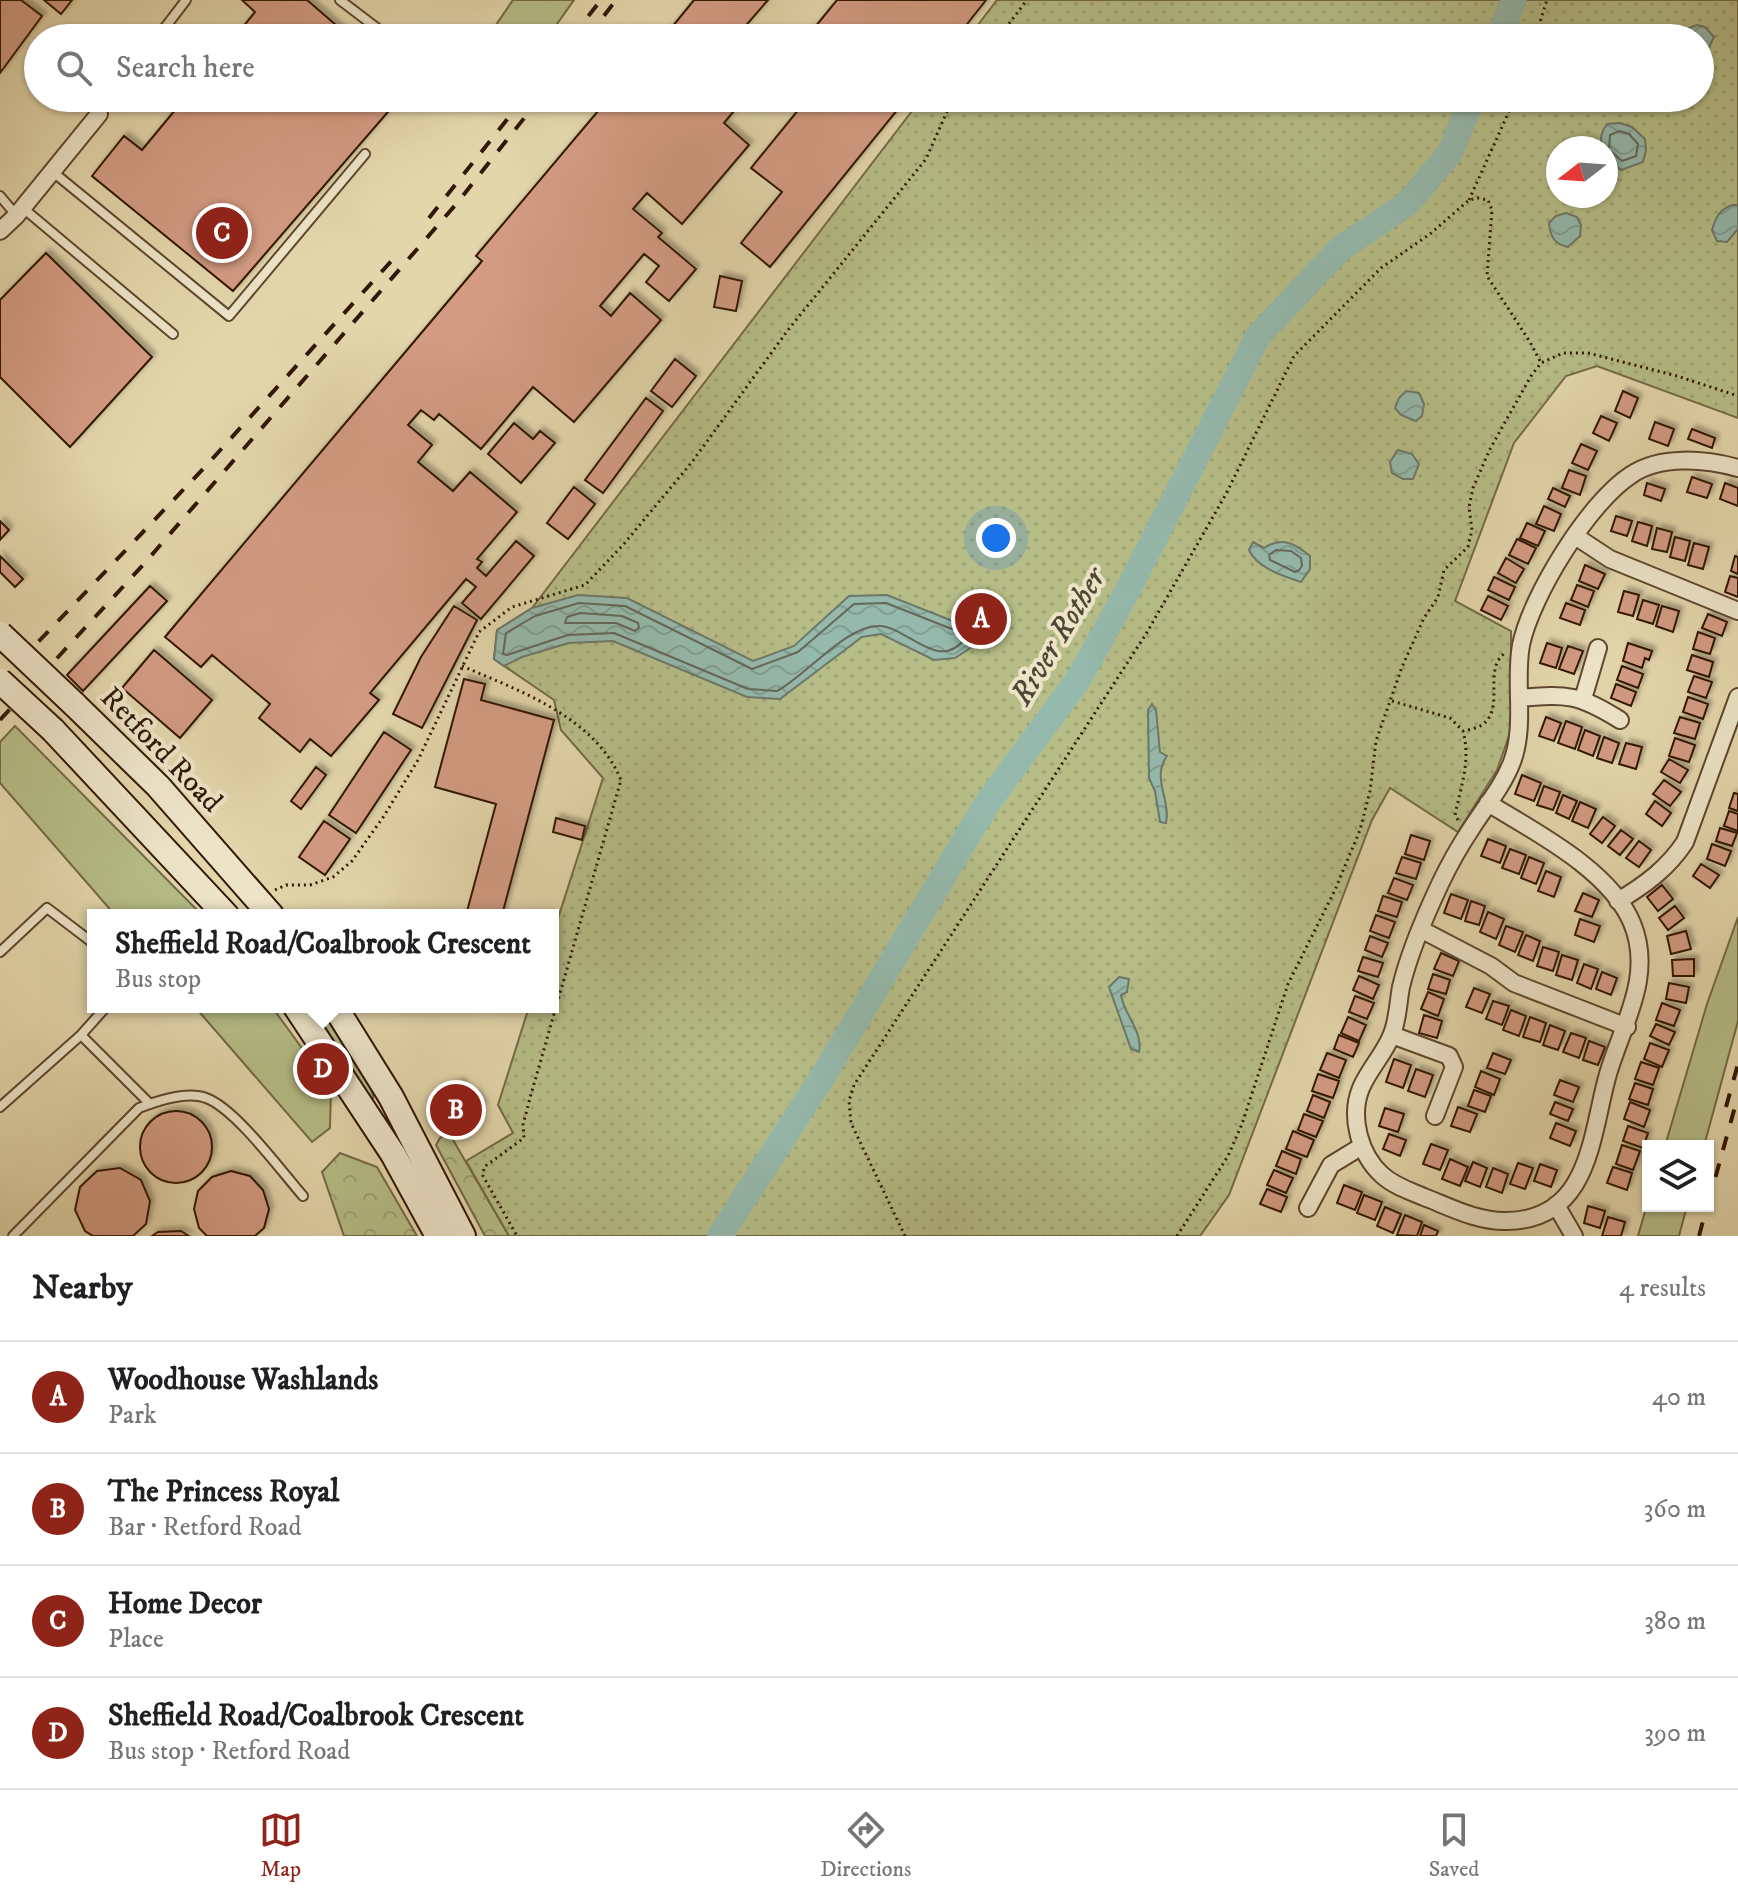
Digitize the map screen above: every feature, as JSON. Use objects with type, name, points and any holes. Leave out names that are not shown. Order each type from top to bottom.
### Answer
[{"type":"main road","name":"Retford Road","points":[[0,634],[158,786],[264,906]]},
{"type":"main road","points":[[0,681],[117,796],[221,909]]},
{"type":"main road","points":[[300,1013],[393,1154],[438,1236]]},
{"type":"main road","points":[[339,1013],[391,1097],[463,1236]]},
{"type":"street","points":[[0,231],[20,212],[99,114]]},
{"type":"street","points":[[1488,803],[1584,865],[1630,917],[1640,954],[1637,995],[1609,1069],[1588,1160],[1581,1177],[1556,1205],[1541,1214],[1511,1221],[1479,1218],[1396,1185],[1375,1167],[1362,1146],[1358,1097],[1392,1035],[1401,989],[1437,890],[1469,831],[1512,763],[1519,729],[1520,649],[1533,609],[1575,536],[1611,491],[1641,470],[1685,462],[1738,468]]},
{"type":"street","points":[[1575,536],[1610,559],[1738,611]]},
{"type":"street","points":[[1583,699],[1598,648]]},
{"type":"street","points":[[1519,698],[1562,696],[1583,699],[1620,720]]},
{"type":"street","points":[[1618,901],[1658,874],[1676,857],[1685,842],[1738,697]]},
{"type":"street","points":[[1422,930],[1491,966],[1514,983],[1627,1027]]},
{"type":"street","points":[[1392,1035],[1453,1060],[1454,1067],[1435,1116]]},
{"type":"street","points":[[1308,1208],[1331,1165],[1362,1146]]},
{"type":"street","points":[[1556,1205],[1574,1236]]},
{"type":"lane","points":[[168,24],[186,0]]},
{"type":"lane","points":[[340,0],[372,24]]},
{"type":"lane","points":[[53,172],[229,316],[365,154]]},
{"type":"lane","points":[[0,196],[173,334]]},
{"type":"lane","points":[[0,952],[47,908],[87,938]]},
{"type":"lane","points":[[0,1107],[81,1035],[101,1013]]},
{"type":"lane","points":[[81,1035],[150,1104]]},
{"type":"lane","points":[[13,1236],[139,1108],[164,1098],[206,1098],[233,1116],[303,1196]]},
{"type":"path","points":[[1009,24],[1027,0]]},
{"type":"path","points":[[1539,24],[1547,0]]},
{"type":"path","points":[[264,906],[286,885],[310,885],[333,877],[352,861],[418,760],[479,632],[512,607],[585,585],[623,545],[692,462],[788,330],[926,159],[947,112]]},
{"type":"path","points":[[905,1236],[851,1123],[849,1101],[854,1085],[1146,634],[1226,494],[1294,356],[1381,268],[1430,234],[1469,200],[1509,112]]},
{"type":"path","points":[[1469,200],[1488,200],[1492,210],[1487,276],[1541,363]]},
{"type":"path","points":[[1177,1236],[1228,1156],[1242,1124],[1288,984],[1335,890],[1360,830],[1370,791],[1376,741],[1402,667],[1424,618],[1438,597],[1444,570],[1468,547],[1472,530],[1469,507],[1473,488],[1509,414],[1541,363],[1563,353],[1588,353],[1738,396]]},
{"type":"path","points":[[1463,731],[1482,725],[1492,712],[1494,670],[1498,659],[1520,649]]},
{"type":"path","points":[[462,666],[567,715],[613,761],[621,780],[559,997]]},
{"type":"path","points":[[1392,701],[1450,718],[1463,731],[1467,768],[1455,815],[1469,831]]},
{"type":"path","points":[[517,1236],[483,1176],[484,1167],[524,1138],[523,1125],[554,1013]]},
{"type":"green space","points":[[513,0],[574,0],[557,24],[497,24]]},
{"type":"green space","points":[[997,0],[1738,0],[1738,418],[1597,366],[1566,376],[1514,443],[1455,601],[1511,631],[1511,730],[1497,770],[1458,832],[1390,788],[1372,820],[1229,1195],[1200,1236],[509,1236],[466,1161],[513,1133],[498,1105],[527,1013],[559,1013],[559,915],[603,778],[561,730],[554,700],[494,659],[497,630],[532,608],[911,112],[1714,112],[1714,24],[979,24]]},
{"type":"green space","points":[[15,726],[196,909],[110,909],[0,783],[0,742]]},
{"type":"green space","points":[[1738,917],[1738,1021],[1706,1140],[1667,1140],[1707,1004]]},
{"type":"green space","points":[[200,1013],[276,1013],[331,1088],[330,1128],[312,1142]]},
{"type":"green space","points":[[307,1013],[326,1013],[368,1082],[373,1100],[370,1102]]},
{"type":"green space","points":[[449,1133],[509,1236],[485,1236],[436,1145],[440,1138]]},
{"type":"green space","points":[[340,1153],[377,1167],[417,1236],[344,1236],[322,1172]]},
{"type":"green space","points":[[1645,1212],[1685,1212],[1679,1236],[1638,1236]]},
{"type":"water","points":[[1620,123],[1632,127],[1645,139],[1643,162],[1621,170],[1618,167],[1618,136],[1602,136],[1607,124]]},
{"type":"water","points":[[1738,205],[1738,229],[1727,242],[1717,241],[1712,230],[1715,221],[1721,212]]},
{"type":"water","points":[[1566,213],[1577,217],[1581,225],[1580,236],[1568,247],[1554,239],[1549,223],[1556,216]]},
{"type":"water","points":[[1406,391],[1419,393],[1424,404],[1422,416],[1416,421],[1401,415],[1395,408]]},
{"type":"water","points":[[1398,450],[1412,454],[1419,464],[1413,479],[1403,479],[1392,473],[1390,462]]},
{"type":"water","points":[[1253,542],[1264,548],[1277,542],[1294,545],[1310,556],[1310,569],[1301,582],[1271,570],[1258,562],[1249,550]]},
{"type":"water","points":[[578,595],[627,598],[753,661],[794,646],[849,596],[887,595],[973,629],[972,647],[955,658],[934,660],[881,634],[862,637],[780,699],[747,697],[613,641],[569,643],[522,657],[504,666],[494,659],[497,630],[532,608]]},
{"type":"water","points":[[1152,704],[1156,710],[1160,752],[1167,756],[1161,772],[1166,823],[1160,822],[1155,791],[1149,778],[1148,710]]},
{"type":"water","points":[[1119,977],[1129,979],[1127,992],[1121,995],[1136,1030],[1139,1052],[1131,1049],[1109,987]]},
{"type":"building","points":[[0,0],[21,0],[42,16],[36,24],[24,24],[24,40],[0,73]]},
{"type":"building","points":[[44,0],[72,0],[61,14]]},
{"type":"building","points":[[242,0],[307,0],[335,24],[245,24],[255,12]]},
{"type":"building","points":[[694,0],[768,0],[747,24],[674,24]]},
{"type":"building","points":[[837,0],[986,0],[967,24],[817,24]]},
{"type":"building","points":[[173,112],[388,112],[233,291],[92,176],[124,136],[142,150]]},
{"type":"building","points":[[597,112],[733,112],[724,123],[749,145],[682,224],[647,193],[633,209],[662,233],[658,237],[696,269],[669,301],[646,282],[659,266],[644,254],[600,306],[611,316],[630,293],[661,320],[574,422],[533,387],[481,449],[439,414],[434,420],[421,410],[408,425],[432,445],[418,462],[453,491],[470,472],[517,512],[477,559],[482,562],[477,568],[486,576],[516,541],[534,556],[481,619],[462,603],[476,587],[466,579],[370,693],[379,700],[331,756],[310,739],[300,752],[259,718],[270,704],[212,655],[201,667],[165,637],[482,261],[476,256]]},
{"type":"building","points":[[797,112],[896,112],[770,267],[741,243],[782,192],[751,168]]},
{"type":"building","points":[[46,253],[152,357],[70,447],[0,377],[0,300]]},
{"type":"building","points":[[720,276],[742,281],[736,311],[714,307]]},
{"type":"building","points":[[675,359],[696,376],[672,407],[651,391]]},
{"type":"building","points":[[1623,391],[1638,398],[1630,418],[1615,411]]},
{"type":"building","points":[[646,398],[663,411],[603,493],[585,480]]},
{"type":"building","points":[[1601,416],[1617,423],[1609,441],[1593,433]]},
{"type":"building","points":[[1655,422],[1674,429],[1668,446],[1649,439]]},
{"type":"building","points":[[514,423],[533,439],[540,431],[555,443],[521,483],[488,454]]},
{"type":"building","points":[[1692,429],[1715,438],[1712,448],[1688,439]]},
{"type":"building","points":[[1581,444],[1597,451],[1588,470],[1572,463]]},
{"type":"building","points":[[1569,470],[1586,476],[1580,495],[1562,488]]},
{"type":"building","points":[[1692,477],[1712,484],[1707,498],[1687,492]]},
{"type":"building","points":[[1647,483],[1665,489],[1661,501],[1644,495]]},
{"type":"building","points":[[1725,483],[1738,488],[1738,506],[1720,499]]},
{"type":"building","points":[[574,487],[595,504],[568,539],[547,523]]},
{"type":"building","points":[[1553,488],[1570,496],[1565,507],[1548,499]]},
{"type":"building","points":[[1544,506],[1561,514],[1554,531],[1536,524]]},
{"type":"building","points":[[1616,516],[1632,521],[1627,536],[1611,531]]},
{"type":"building","points":[[0,521],[9,530],[0,540]]},
{"type":"building","points":[[1638,522],[1652,526],[1647,546],[1632,541]]},
{"type":"building","points":[[1527,523],[1545,531],[1538,546],[1520,538]]},
{"type":"building","points":[[1657,528],[1672,532],[1667,552],[1652,549]]},
{"type":"building","points":[[1675,537],[1690,541],[1685,561],[1670,557]]},
{"type":"building","points":[[1517,539],[1536,548],[1528,564],[1509,555]]},
{"type":"building","points":[[1694,543],[1709,547],[1703,569],[1688,565]]},
{"type":"building","points":[[0,556],[23,579],[15,587],[0,572]]},
{"type":"building","points":[[1735,556],[1738,557],[1738,574],[1731,571]]},
{"type":"building","points":[[1506,558],[1524,569],[1516,583],[1498,573]]},
{"type":"building","points":[[1585,565],[1605,574],[1598,589],[1579,581]]},
{"type":"building","points":[[1730,576],[1738,578],[1738,597],[1725,592]]},
{"type":"building","points":[[1494,577],[1515,587],[1509,600],[1488,590]]},
{"type":"building","points":[[1577,585],[1594,591],[1588,607],[1571,600]]},
{"type":"building","points":[[150,586],[167,601],[83,691],[67,675]]},
{"type":"building","points":[[1624,591],[1639,595],[1633,616],[1618,612]]},
{"type":"building","points":[[1488,596],[1508,606],[1501,620],[1481,610]]},
{"type":"building","points":[[1643,600],[1659,605],[1653,624],[1637,619]]},
{"type":"building","points":[[1566,603],[1585,610],[1580,625],[1560,618]]},
{"type":"building","points":[[454,606],[477,620],[422,728],[393,714],[421,657]]},
{"type":"building","points":[[1662,606],[1679,611],[1673,632],[1656,626]]},
{"type":"building","points":[[1708,614],[1727,622],[1722,636],[1702,628]]},
{"type":"building","points":[[1698,632],[1715,638],[1710,654],[1693,649]]},
{"type":"building","points":[[1547,643],[1562,648],[1556,668],[1540,663]]},
{"type":"building","points":[[1628,643],[1652,651],[1649,660],[1645,658],[1642,668],[1623,661]]},
{"type":"building","points":[[1568,646],[1583,651],[1574,674],[1559,669]]},
{"type":"building","points":[[154,650],[212,700],[180,738],[122,688]]},
{"type":"building","points":[[1692,655],[1713,662],[1709,677],[1687,670]]},
{"type":"building","points":[[1622,666],[1643,674],[1638,688],[1617,680]]},
{"type":"building","points":[[1694,676],[1712,682],[1706,698],[1688,692]]},
{"type":"building","points":[[464,679],[485,684],[481,700],[554,720],[504,909],[468,909],[496,804],[435,787]]},
{"type":"building","points":[[1616,684],[1636,692],[1631,706],[1611,698]]},
{"type":"building","points":[[1688,697],[1708,704],[1703,719],[1683,712]]},
{"type":"building","points":[[1546,717],[1561,723],[1554,741],[1539,736]]},
{"type":"building","points":[[1680,717],[1700,723],[1695,739],[1674,733]]},
{"type":"building","points":[[1566,721],[1582,727],[1575,749],[1558,743]]},
{"type":"building","points":[[1585,730],[1600,736],[1593,756],[1578,750]]},
{"type":"building","points":[[384,732],[411,750],[356,833],[329,815]]},
{"type":"building","points":[[1604,737],[1619,743],[1612,763],[1597,758]]},
{"type":"building","points":[[1675,738],[1695,745],[1689,762],[1669,756]]},
{"type":"building","points":[[1626,743],[1642,747],[1636,769],[1619,764]]},
{"type":"building","points":[[1669,759],[1688,770],[1680,783],[1661,772]]},
{"type":"building","points":[[316,767],[326,775],[301,809],[291,801]]},
{"type":"building","points":[[1522,775],[1541,783],[1534,801],[1515,794]]},
{"type":"building","points":[[1664,780],[1681,792],[1670,806],[1653,794]]},
{"type":"building","points":[[1544,786],[1560,792],[1553,810],[1537,805]]},
{"type":"building","points":[[1734,793],[1738,794],[1738,811],[1729,808]]},
{"type":"building","points":[[1563,795],[1577,801],[1569,819],[1556,813]]},
{"type":"building","points":[[1655,801],[1671,813],[1662,826],[1646,814]]},
{"type":"building","points":[[1580,802],[1596,809],[1588,828],[1572,821]]},
{"type":"building","points":[[1729,811],[1738,814],[1738,831],[1724,826]]},
{"type":"building","points":[[1603,817],[1615,826],[1602,843],[1590,834]]},
{"type":"building","points":[[556,818],[585,826],[582,840],[553,832]]},
{"type":"building","points":[[324,821],[350,839],[325,875],[299,857]]},
{"type":"building","points":[[1720,828],[1737,833],[1732,846],[1716,841]]},
{"type":"building","points":[[1621,830],[1633,839],[1620,855],[1608,846]]},
{"type":"building","points":[[1411,835],[1430,841],[1424,860],[1405,854]]},
{"type":"building","points":[[1488,839],[1506,846],[1500,863],[1481,856]]},
{"type":"building","points":[[1639,841],[1651,850],[1639,867],[1626,858]]},
{"type":"building","points":[[1712,844],[1731,851],[1725,866],[1707,859]]},
{"type":"building","points":[[1510,849],[1526,855],[1519,874],[1502,868]]},
{"type":"building","points":[[1402,857],[1421,863],[1416,879],[1396,873]]},
{"type":"building","points":[[1529,857],[1544,863],[1536,884],[1521,878]]},
{"type":"building","points":[[1701,864],[1719,875],[1710,888],[1693,876]]},
{"type":"building","points":[[1546,871],[1561,877],[1554,897],[1538,891]]},
{"type":"building","points":[[1394,878],[1413,885],[1407,900],[1388,893]]},
{"type":"building","points":[[1662,885],[1673,899],[1658,911],[1647,897]]},
{"type":"building","points":[[1583,893],[1599,900],[1592,917],[1575,911]]},
{"type":"building","points":[[1451,894],[1468,900],[1461,919],[1444,913]]},
{"type":"building","points":[[1383,896],[1402,902],[1397,917],[1378,911]]},
{"type":"building","points":[[1471,901],[1485,906],[1479,925],[1465,921]]},
{"type":"building","points":[[1675,906],[1684,918],[1668,930],[1659,918]]},
{"type":"building","points":[[1488,912],[1504,919],[1496,939],[1480,932]]},
{"type":"building","points":[[1376,915],[1395,922],[1389,938],[1370,931]]},
{"type":"building","points":[[1580,919],[1600,926],[1594,942],[1575,935]]},
{"type":"building","points":[[1506,926],[1523,932],[1515,952],[1499,945]]},
{"type":"building","points":[[1686,931],[1691,949],[1671,954],[1667,936]]},
{"type":"building","points":[[1526,935],[1540,941],[1533,961],[1518,955]]},
{"type":"building","points":[[1370,936],[1388,943],[1382,957],[1365,950]]},
{"type":"building","points":[[1543,947],[1559,952],[1553,971],[1537,966]]},
{"type":"building","points":[[1441,953],[1459,961],[1453,976],[1434,969]]},
{"type":"building","points":[[1562,955],[1578,960],[1572,980],[1556,975]]},
{"type":"building","points":[[1363,957],[1383,963],[1378,977],[1358,971]]},
{"type":"building","points":[[1694,959],[1694,976],[1673,976],[1672,960]]},
{"type":"building","points":[[1584,964],[1598,969],[1591,989],[1577,983]]},
{"type":"building","points":[[1602,972],[1617,978],[1611,995],[1596,989]]},
{"type":"building","points":[[1433,974],[1450,980],[1446,994],[1428,989]]},
{"type":"building","points":[[1359,976],[1379,985],[1373,999],[1353,990]]},
{"type":"building","points":[[1669,983],[1689,987],[1686,1003],[1666,999]]},
{"type":"building","points":[[1474,988],[1490,994],[1482,1013],[1466,1007]]},
{"type":"building","points":[[1428,992],[1444,999],[1438,1016],[1421,1009]]},
{"type":"building","points":[[1355,996],[1374,1003],[1367,1019],[1349,1012]]},
{"type":"building","points":[[1493,1001],[1509,1006],[1502,1025],[1486,1019]]},
{"type":"building","points":[[1662,1003],[1680,1010],[1674,1026],[1656,1020]]},
{"type":"building","points":[[1511,1010],[1526,1016],[1519,1036],[1503,1030]]},
{"type":"building","points":[[1424,1015],[1442,1021],[1437,1038],[1419,1033]]},
{"type":"building","points":[[1348,1017],[1366,1025],[1359,1041],[1341,1033]]},
{"type":"building","points":[[1530,1017],[1546,1023],[1540,1042],[1523,1037]]},
{"type":"building","points":[[1656,1024],[1675,1032],[1669,1045],[1650,1036]]},
{"type":"building","points":[[1550,1025],[1565,1031],[1558,1050],[1543,1045]]},
{"type":"building","points":[[1571,1033],[1586,1038],[1579,1058],[1563,1052]]},
{"type":"building","points":[[1339,1035],[1359,1043],[1353,1057],[1334,1049]]},
{"type":"building","points":[[1589,1041],[1605,1047],[1598,1065],[1583,1060]]},
{"type":"building","points":[[1650,1043],[1669,1050],[1662,1067],[1644,1059]]},
{"type":"building","points":[[1327,1053],[1346,1060],[1339,1078],[1320,1070]]},
{"type":"building","points":[[1493,1053],[1511,1060],[1505,1074],[1487,1068]]},
{"type":"building","points":[[1394,1059],[1411,1065],[1403,1088],[1386,1082]]},
{"type":"building","points":[[1641,1062],[1659,1068],[1653,1085],[1635,1079]]},
{"type":"building","points":[[1416,1069],[1433,1075],[1425,1097],[1408,1091]]},
{"type":"building","points":[[1481,1071],[1500,1079],[1494,1095],[1475,1087]]},
{"type":"building","points":[[1318,1074],[1339,1081],[1333,1098],[1312,1091]]},
{"type":"building","points":[[1560,1080],[1579,1087],[1573,1102],[1554,1095]]},
{"type":"building","points":[[460,1082],[470,1097],[475,1094],[482,1106],[468,1114],[472,1120],[451,1133],[430,1100]]},
{"type":"building","points":[[1635,1083],[1653,1089],[1648,1105],[1629,1099]]},
{"type":"building","points":[[1474,1090],[1491,1096],[1485,1112],[1468,1106]]},
{"type":"building","points":[[1313,1095],[1330,1102],[1324,1118],[1307,1111]]},
{"type":"building","points":[[1555,1102],[1573,1109],[1568,1121],[1550,1114]]},
{"type":"building","points":[[1630,1102],[1650,1110],[1644,1127],[1624,1119]]},
{"type":"building","points":[[1458,1107],[1477,1114],[1470,1132],[1451,1126]]},
{"type":"building","points":[[1385,1108],[1404,1114],[1398,1132],[1379,1126]]},
{"type":"building","points":[[176,1111],[196,1117],[206,1127],[212,1147],[206,1167],[196,1177],[176,1183],[156,1177],[146,1167],[140,1147],[146,1127],[156,1117]]},
{"type":"building","points":[[1304,1114],[1323,1121],[1316,1137],[1298,1130]]},
{"type":"building","points":[[1556,1123],[1576,1131],[1570,1146],[1550,1138]]},
{"type":"building","points":[[1628,1126],[1648,1133],[1646,1140],[1642,1140],[1642,1148],[1623,1141]]},
{"type":"building","points":[[1293,1131],[1314,1140],[1307,1157],[1286,1149]]},
{"type":"building","points":[[1389,1134],[1406,1140],[1400,1156],[1383,1149]]},
{"type":"building","points":[[1431,1144],[1448,1150],[1440,1170],[1423,1164]]},
{"type":"building","points":[[1622,1145],[1640,1151],[1633,1170],[1616,1164]]},
{"type":"building","points":[[1282,1151],[1301,1159],[1296,1174],[1276,1166]]},
{"type":"building","points":[[1450,1159],[1468,1167],[1460,1186],[1442,1179]]},
{"type":"building","points":[[1473,1162],[1487,1168],[1480,1187],[1465,1181]]},
{"type":"building","points":[[1518,1163],[1533,1168],[1525,1189],[1510,1184]]},
{"type":"building","points":[[1540,1164],[1557,1170],[1551,1187],[1534,1181]]},
{"type":"building","points":[[1613,1167],[1632,1173],[1627,1190],[1607,1183]]},
{"type":"building","points":[[120,1168],[141,1180],[150,1201],[146,1224],[133,1236],[93,1236],[85,1231],[75,1210],[80,1187],[97,1171]]},
{"type":"building","points":[[1493,1168],[1508,1174],[1502,1193],[1486,1187]]},
{"type":"building","points":[[1274,1170],[1293,1178],[1286,1193],[1267,1185]]},
{"type":"building","points":[[231,1171],[250,1176],[263,1190],[269,1209],[264,1228],[255,1236],[207,1236],[199,1228],[194,1209],[198,1191],[212,1177]]},
{"type":"building","points":[[1344,1185],[1362,1192],[1355,1210],[1337,1203]]},
{"type":"building","points":[[1267,1189],[1287,1197],[1281,1212],[1260,1204]]},
{"type":"building","points":[[1364,1195],[1382,1202],[1375,1220],[1357,1213]]},
{"type":"building","points":[[1588,1206],[1605,1211],[1600,1228],[1584,1223]]},
{"type":"building","points":[[1385,1207],[1401,1214],[1393,1233],[1377,1226]]},
{"type":"building","points":[[1405,1215],[1422,1222],[1417,1236],[1397,1235]]},
{"type":"building","points":[[1608,1217],[1625,1222],[1621,1236],[1602,1236]]},
{"type":"building","points":[[1424,1225],[1438,1231],[1436,1236],[1420,1236]]},
{"type":"building","points":[[181,1231],[189,1236],[152,1236],[158,1232]]},
{"type":"waterway","name":"River Rother","points":[[1504,24],[1514,0]]},
{"type":"waterway","name":"River Rother","points":[[720,1236],[823,1076],[988,802],[1078,680],[1128,590],[1258,336],[1341,248],[1408,203],[1449,154],[1467,112]]},
{"type":"railway","points":[[582,24],[601,0]]},
{"type":"railway","points":[[598,24],[616,0]]},
{"type":"railway","points":[[429,218],[513,112]]},
{"type":"railway","points":[[0,720],[143,565],[458,202],[529,112]]},
{"type":"railway","points":[[0,682],[204,468],[395,257]]},
{"type":"railway","points":[[1726,1107],[1738,1064]]},
{"type":"railway","points":[[1714,1182],[1738,1096]]},
{"type":"railway","points":[[1699,1236],[1705,1212]]},
{"type":"place","name":"Home Decor","points":[[222,233]]},
{"type":"place","name":"Woodhouse Washlands","points":[[981,619]]},
{"type":"place","name":"Sheffield Road/Coalbrook Crescent","points":[[323,1069]]},
{"type":"place","name":"The Princess Royal","points":[[456,1110]]}]
